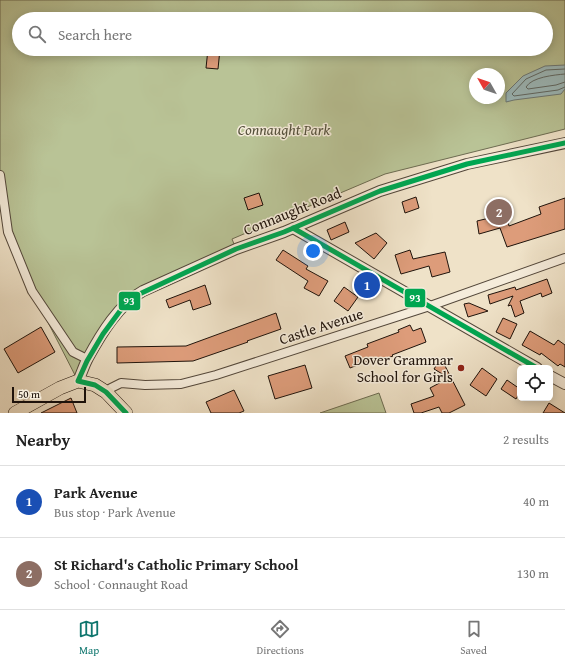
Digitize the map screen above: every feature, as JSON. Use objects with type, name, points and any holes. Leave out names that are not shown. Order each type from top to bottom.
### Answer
[{"type":"main road","points":[[15,413],[60,388],[78,381],[95,385],[106,392],[126,413]]},
{"type":"street","name":"Connaught Road","points":[[78,381],[84,370],[87,359],[104,332],[132,296],[236,249],[293,228],[380,191],[467,164],[565,144]]},
{"type":"street","points":[[0,175],[8,232],[32,291],[73,352],[87,359]]},
{"type":"street","points":[[293,228],[532,365]]},
{"type":"street","name":"Castle Avenue","points":[[106,392],[121,383],[145,385],[181,384],[223,372],[430,306],[565,258]]},
{"type":"street","points":[[553,378],[565,384]]},
{"type":"green space","name":"Connaught Park","points":[[0,0],[565,0],[565,129],[385,174],[232,239],[236,249],[123,305],[78,381],[32,291],[8,232],[0,175]]},
{"type":"green space","points":[[379,393],[386,413],[320,413]]},
{"type":"water","points":[[565,65],[565,89],[561,94],[506,102],[506,93],[523,76],[545,66]]},
{"type":"building","points":[[207,56],[219,56],[218,69],[206,68]]},
{"type":"building","points":[[259,193],[263,205],[248,210],[244,198]]},
{"type":"building","points":[[416,197],[419,208],[405,213],[402,202]]},
{"type":"building","points":[[565,198],[565,229],[507,247],[500,228],[479,234],[477,221],[506,214],[509,226],[541,214],[539,207]]},
{"type":"building","points":[[345,222],[349,232],[331,240],[327,230]]},
{"type":"building","points":[[376,233],[387,243],[374,259],[355,243]]},
{"type":"building","points":[[283,250],[308,266],[306,269],[328,281],[319,296],[304,288],[308,281],[276,260]]},
{"type":"building","points":[[410,250],[413,259],[445,252],[450,272],[432,277],[429,266],[401,274],[395,255]]},
{"type":"building","points":[[547,279],[552,293],[542,297],[541,293],[520,301],[524,313],[515,317],[511,305],[508,306],[513,296],[490,304],[488,295],[515,287],[516,290]]},
{"type":"building","points":[[205,285],[211,304],[193,310],[190,300],[169,308],[166,300]]},
{"type":"building","points":[[344,287],[358,297],[348,311],[334,301]]},
{"type":"building","points":[[469,303],[488,311],[468,317],[464,304]]},
{"type":"building","points":[[276,313],[281,329],[193,361],[117,363],[117,347],[186,346]]},
{"type":"building","points":[[503,318],[517,324],[510,339],[496,332]]},
{"type":"building","points":[[410,325],[413,331],[421,328],[426,342],[374,363],[373,359],[350,368],[345,356],[368,347],[367,344],[399,332],[398,330]]},
{"type":"building","points":[[41,327],[55,352],[18,373],[4,349]]},
{"type":"building","points":[[530,331],[554,345],[558,340],[565,345],[565,367],[560,364],[558,366],[541,353],[540,355],[522,345]]},
{"type":"building","points":[[441,358],[465,405],[449,413],[442,413],[439,407],[421,413],[414,413],[411,404],[434,396],[430,388],[449,378],[434,369]]},
{"type":"building","points":[[305,365],[312,388],[275,399],[268,376]]},
{"type":"building","points":[[482,368],[497,379],[486,396],[470,385]]},
{"type":"building","points":[[507,380],[517,387],[516,399],[501,389]]},
{"type":"building","points":[[234,390],[244,411],[239,413],[211,413],[206,402]]},
{"type":"building","points":[[71,398],[77,413],[41,413]]},
{"type":"building","points":[[549,403],[565,413],[543,413]]},
{"type":"transit line","name":"93","points":[[126,413],[106,392],[95,385],[78,381],[87,361],[103,334],[120,311],[133,297],[236,249],[284,232],[380,191],[467,164],[565,143]]},
{"type":"transit line","name":"93","points":[[293,228],[532,365]]},
{"type":"place","name":"St Richard's Catholic Primary School","points":[[499,212]]},
{"type":"place","name":"Park Avenue","points":[[367,285]]},
{"type":"place","name":"Dover Grammar School for Girls","points":[[461,368]]}]
